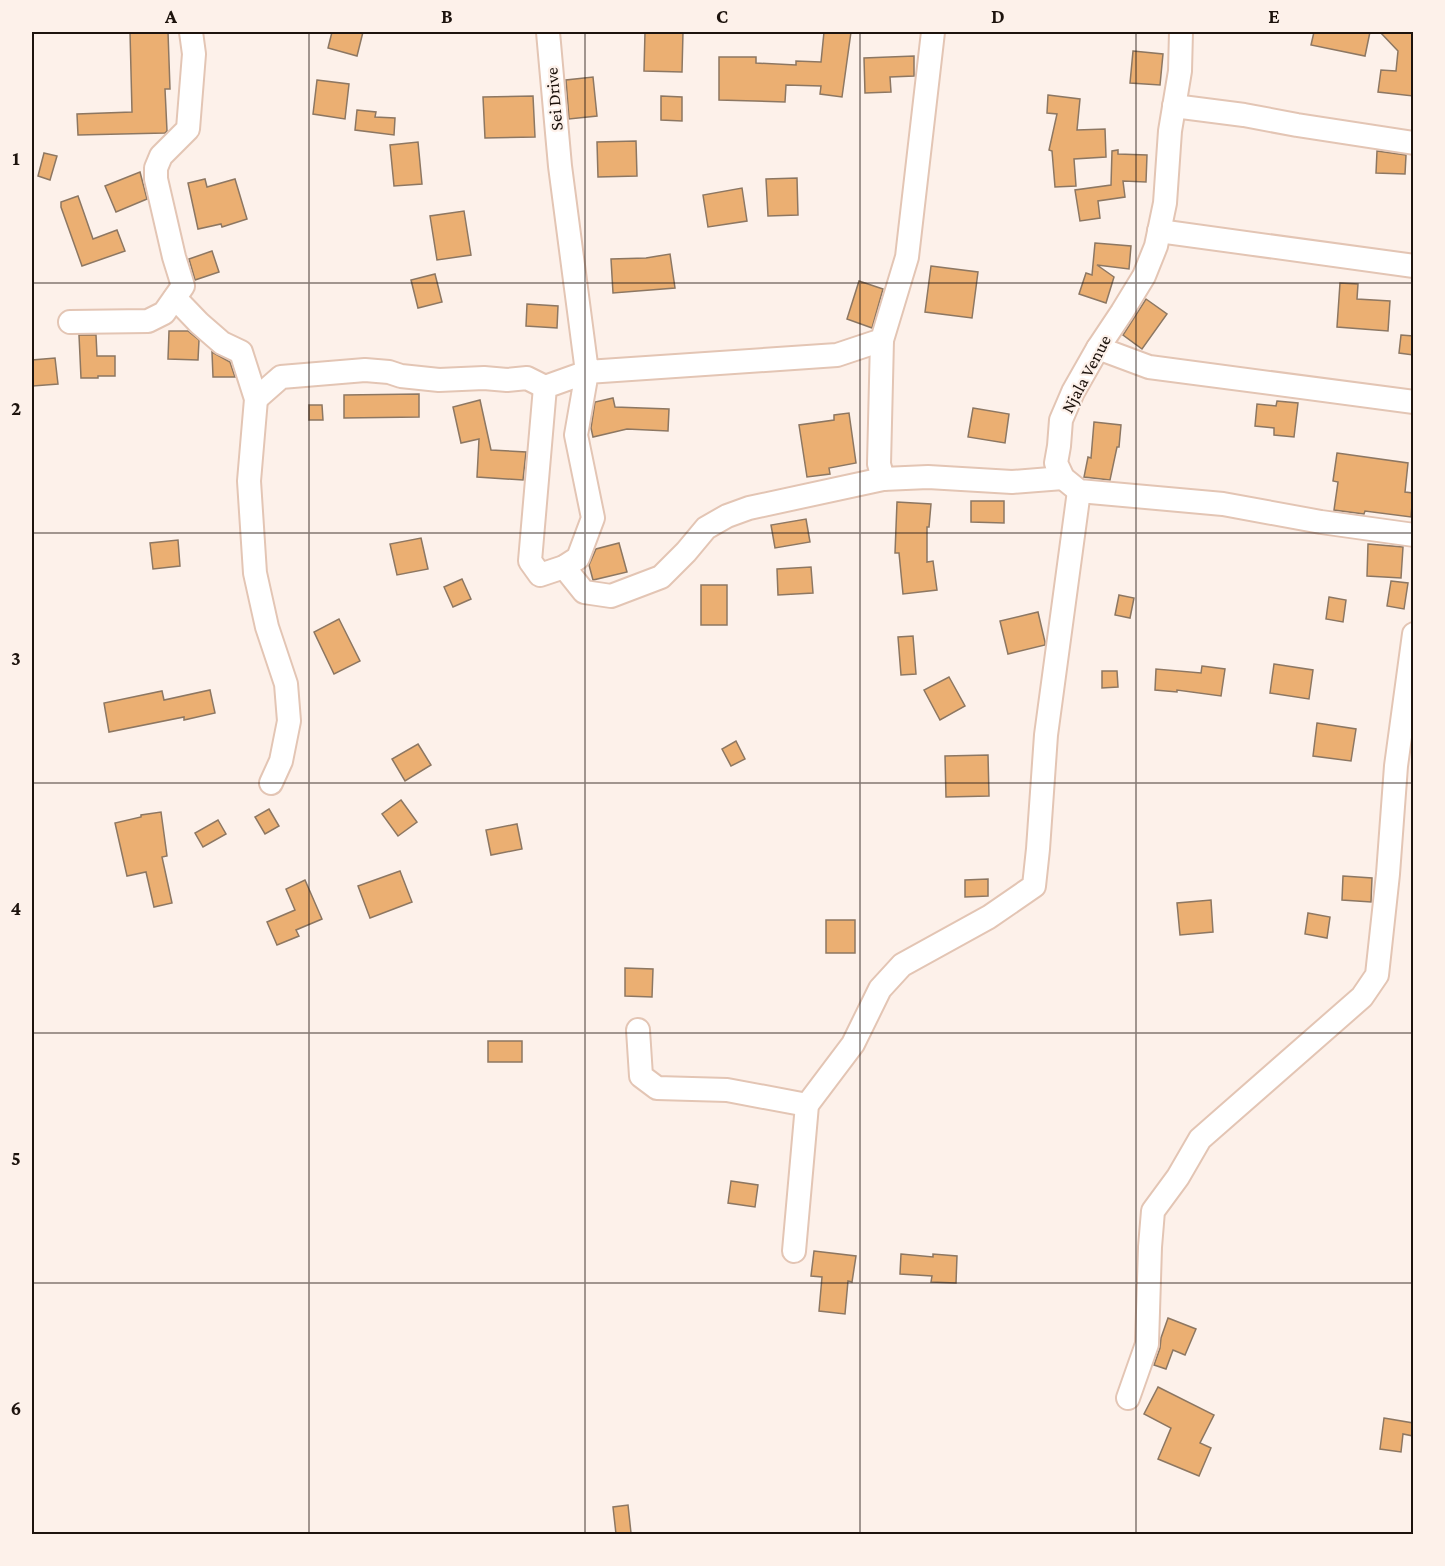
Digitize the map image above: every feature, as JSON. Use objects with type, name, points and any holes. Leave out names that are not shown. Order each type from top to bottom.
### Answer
[{"type":"street","points":[[70,322],[148,321],[164,313],[183,286],[156,179],[156,168],[161,156],[188,129],[194,54],[191,32]]},
{"type":"street","name":"Sei Drive","points":[[548,32],[560,166],[587,372],[576,435],[593,518],[578,558],[564,567]]},
{"type":"street","points":[[883,479],[879,464],[882,340],[907,257],[933,32]]},
{"type":"street","name":"Njala Venue","points":[[807,1105],[853,1044],[880,989],[902,965],[989,916],[1034,886],[1046,735],[1071,484],[1056,463],[1062,420],[1073,392],[1098,348],[1144,276],[1156,246],[1165,203],[1170,131],[1180,71],[1181,32]]},
{"type":"street","points":[[1174,106],[1244,115],[1413,143]]},
{"type":"street","points":[[1159,231],[1413,266]]},
{"type":"street","points":[[175,298],[222,344],[241,352],[256,399],[249,481],[255,573],[267,627],[286,684],[289,721],[281,761],[271,783]]},
{"type":"street","points":[[256,399],[281,377],[365,370],[439,380],[527,378],[544,387],[587,372],[837,356],[882,340]]},
{"type":"street","points":[[1098,348],[1149,367],[1413,402]]},
{"type":"street","points":[[544,387],[530,561],[540,575],[564,567],[584,592],[611,596],[661,577],[706,528],[727,516],[749,508],[883,479],[928,477],[1071,484],[1223,504],[1321,522],[1413,535]]},
{"type":"street","points":[[1128,1398],[1147,1344],[1153,1211],[1178,1177],[1200,1139],[1362,998],[1377,975],[1388,874],[1396,766],[1413,634]]},
{"type":"street","points":[[638,1030],[641,1076],[657,1088],[727,1090],[807,1105],[794,1251]]},
{"type":"building","points":[[130,32],[168,32],[170,89],[165,89],[167,131],[165,133],[78,135],[77,114],[132,112]]},
{"type":"building","points":[[332,32],[363,32],[357,56],[328,48]]},
{"type":"building","points":[[645,32],[683,32],[682,72],[644,71]]},
{"type":"building","points":[[824,32],[851,32],[842,97],[820,94],[821,86],[786,85],[785,102],[719,100],[719,57],[756,57],[756,63],[796,65],[796,61],[821,62]]},
{"type":"building","points":[[1314,32],[1370,32],[1365,56],[1311,45]]},
{"type":"building","points":[[1380,32],[1413,32],[1413,96],[1378,92],[1381,70],[1396,71],[1398,51]]},
{"type":"building","points":[[1133,51],[1163,54],[1160,85],[1130,83]]},
{"type":"building","points":[[914,56],[914,76],[890,77],[891,92],[865,93],[864,58]]},
{"type":"building","points":[[593,77],[597,116],[569,119],[566,80]]},
{"type":"building","points":[[317,80],[349,84],[345,119],[313,114]]},
{"type":"building","points":[[1048,95],[1080,99],[1077,130],[1105,129],[1106,157],[1074,159],[1076,186],[1055,187],[1052,151],[1049,150],[1057,114],[1047,113]]},
{"type":"building","points":[[533,96],[535,137],[485,138],[483,97]]},
{"type":"building","points":[[661,96],[682,97],[682,121],[661,120]]},
{"type":"building","points":[[357,110],[376,112],[375,117],[395,118],[394,135],[355,130]]},
{"type":"building","points":[[636,141],[637,176],[598,177],[597,142]]},
{"type":"building","points":[[418,142],[422,184],[394,186],[390,145]]},
{"type":"building","points":[[1118,150],[1118,154],[1147,155],[1146,182],[1123,181],[1125,197],[1098,201],[1100,218],[1080,221],[1075,190],[1111,185],[1112,151]]},
{"type":"building","points":[[1377,151],[1406,155],[1405,174],[1376,173]]},
{"type":"building","points":[[44,153],[57,156],[50,180],[38,176]]},
{"type":"building","points":[[140,172],[147,199],[116,212],[105,186]]},
{"type":"building","points":[[797,178],[798,215],[768,216],[766,179]]},
{"type":"building","points":[[205,179],[207,187],[235,179],[247,219],[222,227],[221,224],[198,229],[188,183]]},
{"type":"building","points":[[742,188],[747,221],[708,227],[703,195]]},
{"type":"building","points":[[78,196],[93,239],[117,230],[125,251],[82,266],[61,207],[61,202]]},
{"type":"building","points":[[464,211],[471,255],[437,260],[430,216]]},
{"type":"building","points":[[1095,243],[1131,246],[1129,269],[1097,265],[1114,277],[1106,303],[1079,294],[1086,273],[1092,275]]},
{"type":"building","points":[[212,251],[219,272],[195,280],[189,259]]},
{"type":"building","points":[[670,254],[675,288],[613,293],[611,259],[646,258]]},
{"type":"building","points":[[931,266],[978,272],[972,318],[925,312]]},
{"type":"building","points":[[435,274],[442,302],[418,308],[411,280]]},
{"type":"building","points":[[859,281],[883,289],[872,328],[847,319]]},
{"type":"building","points":[[1340,283],[1358,284],[1357,299],[1390,301],[1388,331],[1337,327]]},
{"type":"building","points":[[1146,299],[1167,314],[1142,349],[1123,335]]},
{"type":"building","points":[[527,304],[558,306],[557,328],[526,326]]},
{"type":"building","points":[[169,331],[188,331],[199,340],[198,360],[168,359]]},
{"type":"building","points":[[79,335],[96,335],[97,356],[115,356],[115,376],[81,378]]},
{"type":"building","points":[[1401,335],[1413,336],[1413,355],[1399,353]]},
{"type":"building","points":[[212,352],[230,362],[235,377],[213,377]]},
{"type":"building","points":[[55,358],[58,384],[33,386],[32,360]]},
{"type":"building","points":[[419,394],[419,417],[344,418],[344,395]]},
{"type":"building","points":[[613,398],[615,407],[669,409],[668,431],[627,429],[593,437],[591,428],[595,402]]},
{"type":"building","points":[[480,400],[491,450],[526,452],[523,480],[477,477],[479,439],[461,443],[453,407]]},
{"type":"building","points":[[1277,401],[1298,403],[1294,437],[1274,435],[1274,428],[1255,426],[1257,404],[1276,406]]},
{"type":"building","points":[[309,405],[322,405],[323,420],[309,420]]},
{"type":"building","points":[[973,408],[1009,414],[1005,443],[968,437]]},
{"type":"building","points":[[849,413],[856,463],[829,468],[830,474],[807,477],[799,425],[834,420],[834,415]]},
{"type":"building","points":[[1094,422],[1121,425],[1119,447],[1117,447],[1110,480],[1084,477],[1088,457],[1091,458]]},
{"type":"building","points":[[1337,453],[1408,463],[1405,492],[1413,493],[1411,517],[1365,511],[1364,514],[1334,510],[1338,482],[1333,481]]},
{"type":"building","points":[[971,501],[1004,501],[1004,523],[971,522]]},
{"type":"building","points":[[897,502],[931,504],[929,527],[927,527],[927,562],[933,561],[937,590],[903,594],[899,553],[895,553]]},
{"type":"building","points":[[806,519],[810,542],[775,548],[771,525]]},
{"type":"building","points":[[421,538],[428,569],[397,575],[390,544]]},
{"type":"building","points":[[178,540],[180,566],[153,569],[150,543]]},
{"type":"building","points":[[619,543],[627,572],[593,580],[589,565],[596,549]]},
{"type":"building","points":[[1368,544],[1403,547],[1401,578],[1367,576]]},
{"type":"building","points":[[811,567],[813,593],[778,595],[777,569]]},
{"type":"building","points":[[462,579],[471,599],[453,607],[444,587]]},
{"type":"building","points":[[1391,581],[1408,583],[1404,609],[1387,606]]},
{"type":"building","points":[[701,585],[727,585],[727,625],[701,625]]},
{"type":"building","points":[[1119,595],[1134,598],[1130,618],[1115,615]]},
{"type":"building","points":[[1329,597],[1346,600],[1343,622],[1326,619]]},
{"type":"building","points":[[1038,612],[1045,645],[1008,654],[1000,621]]},
{"type":"building","points":[[339,619],[360,661],[334,674],[314,632]]},
{"type":"building","points":[[913,636],[916,674],[901,675],[898,637]]},
{"type":"building","points":[[1274,664],[1313,670],[1309,699],[1270,693]]},
{"type":"building","points":[[1202,666],[1225,669],[1221,696],[1177,690],[1177,692],[1155,690],[1156,669],[1201,673]]},
{"type":"building","points":[[1102,671],[1117,671],[1118,687],[1102,688]]},
{"type":"building","points":[[949,677],[965,706],[940,720],[924,690]]},
{"type":"building","points":[[210,690],[215,713],[109,732],[104,703],[162,691],[164,700]]},
{"type":"building","points":[[1317,723],[1356,729],[1351,761],[1313,756]]},
{"type":"building","points":[[736,741],[745,759],[731,766],[722,749]]},
{"type":"building","points":[[418,744],[431,765],[405,781],[392,759]]},
{"type":"building","points":[[988,755],[989,796],[946,797],[945,756]]},
{"type":"building","points":[[401,800],[417,822],[398,836],[382,814]]},
{"type":"building","points":[[269,809],[279,826],[265,834],[255,817]]},
{"type":"building","points":[[161,812],[167,856],[162,857],[172,903],[154,907],[146,872],[127,876],[115,823]]},
{"type":"building","points":[[218,820],[226,834],[203,847],[195,833]]},
{"type":"building","points":[[517,824],[522,849],[491,855],[486,830]]},
{"type":"building","points":[[400,871],[412,902],[370,918],[358,886]]},
{"type":"building","points":[[1343,876],[1372,878],[1371,902],[1342,900]]},
{"type":"building","points":[[988,879],[988,896],[965,897],[965,880]]},
{"type":"building","points":[[305,880],[322,919],[296,930],[299,936],[277,945],[267,922],[295,910],[286,889]]},
{"type":"building","points":[[1211,900],[1213,932],[1180,935],[1177,903]]},
{"type":"building","points":[[1308,913],[1330,917],[1327,938],[1305,934]]},
{"type":"building","points":[[826,920],[855,920],[855,953],[826,953]]},
{"type":"building","points":[[625,968],[653,969],[652,997],[625,996]]},
{"type":"building","points":[[488,1041],[522,1041],[522,1062],[488,1062]]},
{"type":"building","points":[[731,1181],[758,1185],[755,1207],[728,1203]]},
{"type":"building","points":[[814,1251],[856,1256],[852,1282],[848,1281],[845,1314],[819,1311],[822,1277],[811,1276]]},
{"type":"building","points":[[901,1254],[933,1257],[933,1254],[957,1256],[956,1283],[931,1282],[932,1276],[900,1274]]},
{"type":"building","points":[[1168,1318],[1196,1329],[1185,1355],[1173,1350],[1166,1369],[1154,1365]]},
{"type":"building","points":[[1158,1387],[1214,1415],[1200,1443],[1211,1448],[1199,1476],[1158,1459],[1171,1428],[1144,1414]]},
{"type":"building","points":[[1384,1418],[1413,1423],[1413,1436],[1403,1434],[1401,1452],[1380,1449]]},
{"type":"building","points":[[628,1505],[631,1533],[616,1534],[613,1507]]}]
